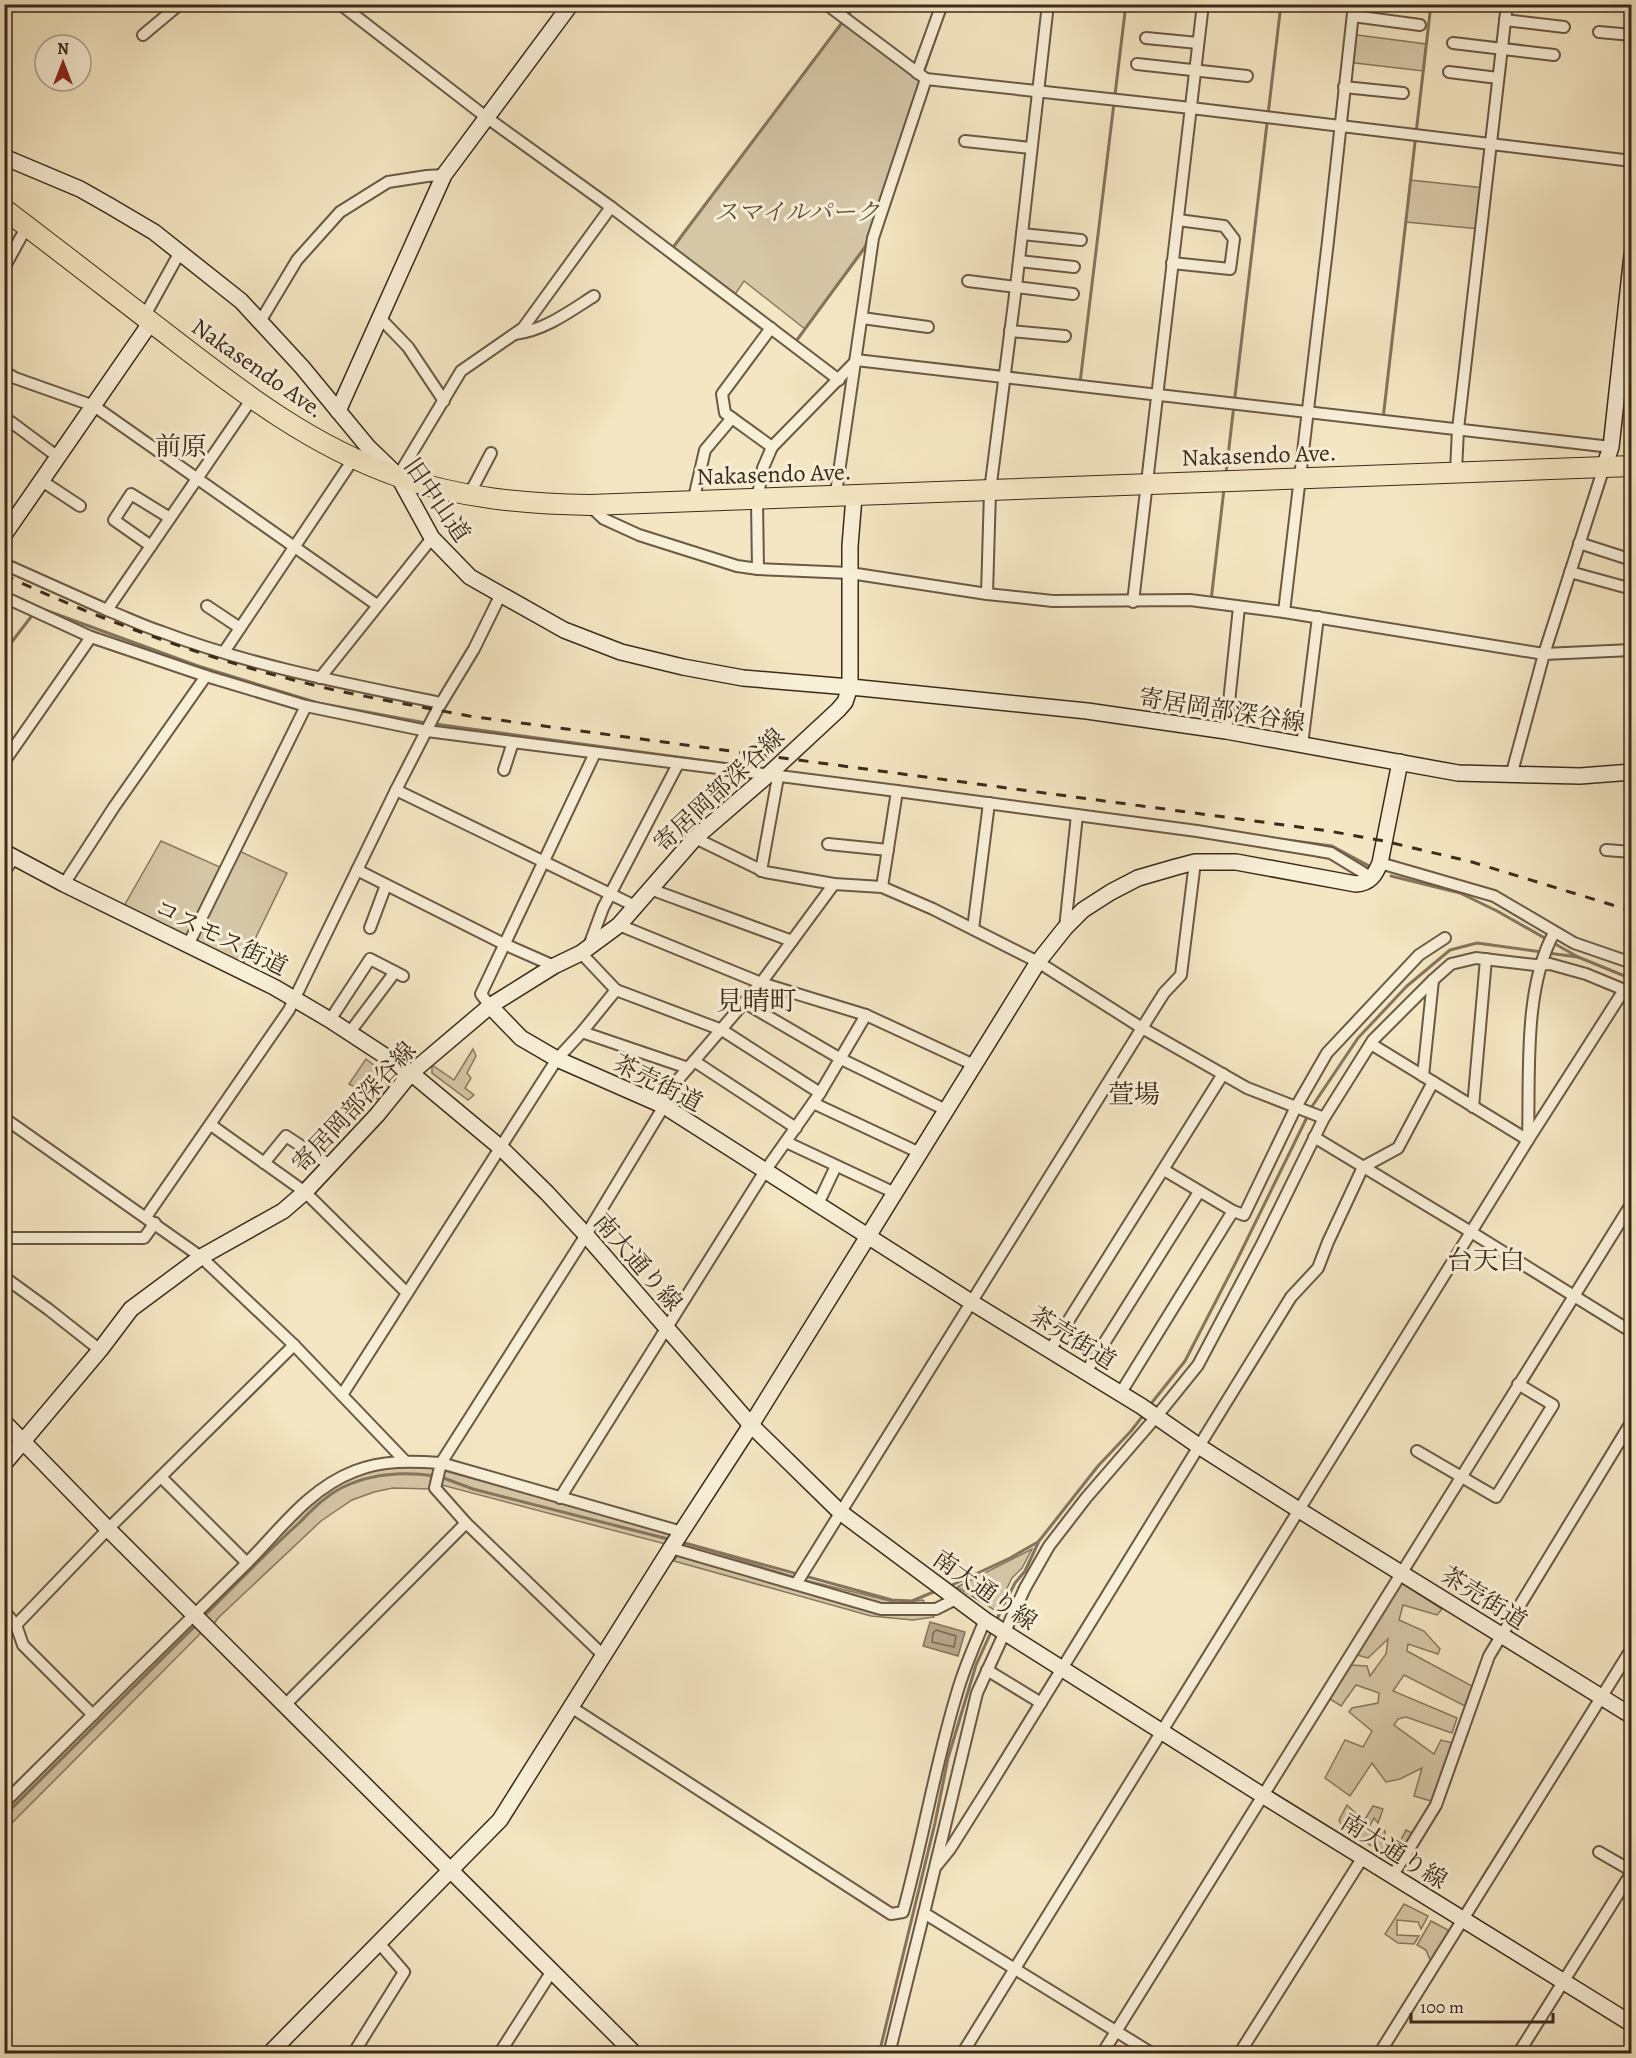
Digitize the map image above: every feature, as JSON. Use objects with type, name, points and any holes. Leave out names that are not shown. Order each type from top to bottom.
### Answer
[{"type":"highway","name":"Nakasendo Ave.","points":[[4,209],[251,399],[309,436],[398,476],[470,495],[514,502],[590,505],[757,500],[1456,471],[1632,466]]},
{"type":"street","points":[[4,10],[8,4]]},
{"type":"street","points":[[143,35],[180,4]]},
{"type":"street","points":[[340,4],[486,117],[611,207],[839,380]]},
{"type":"street","points":[[338,411],[444,175],[572,4]]},
{"type":"street","points":[[826,4],[922,76],[1632,161]]},
{"type":"street","points":[[849,687],[849,546],[845,497],[837,486],[873,238],[942,4]]},
{"type":"street","points":[[987,594],[990,491],[1048,4]]},
{"type":"street","points":[[1133,602],[1203,4]]},
{"type":"street","points":[[1456,471],[1458,429],[1507,4]]},
{"type":"street","points":[[1624,4],[1632,5]]},
{"type":"street","points":[[1284,612],[1353,10],[1420,25]]},
{"type":"street","points":[[1505,20],[1564,27]]},
{"type":"street","points":[[1599,32],[1632,35]]},
{"type":"street","points":[[1146,38],[1198,43]]},
{"type":"street","points":[[1453,43],[1554,55]]},
{"type":"street","points":[[1137,64],[1247,76]]},
{"type":"street","points":[[1449,72],[1498,78]]},
{"type":"street","points":[[1344,87],[1403,93]]},
{"type":"street","points":[[965,141],[1031,148]]},
{"type":"street","name":"旧中山道","points":[[4,157],[71,185],[154,232],[241,301],[261,320],[368,447],[398,476],[432,538],[470,577],[500,596],[564,630],[621,652],[726,675],[849,687]]},
{"type":"street","points":[[261,320],[297,260],[340,212],[388,182],[444,175]]},
{"type":"street","points":[[398,476],[461,370],[523,328],[611,207]]},
{"type":"street","points":[[1173,263],[1230,270],[1233,249],[1234,239],[1224,226],[1178,220]]},
{"type":"street","points":[[4,268],[27,226]]},
{"type":"street","points":[[1022,234],[1081,240]]},
{"type":"street","points":[[4,535],[94,406],[147,319],[180,252]]},
{"type":"street","points":[[1511,776],[1544,654],[1611,447],[1632,255]]},
{"type":"street","points":[[1019,261],[1074,267]]},
{"type":"street","points":[[968,282],[1073,294]]},
{"type":"street","points":[[515,334],[532,332],[549,324],[594,296]]},
{"type":"street","points":[[381,318],[408,347],[444,401]]},
{"type":"street","points":[[862,318],[928,327]]},
{"type":"street","points":[[771,328],[722,394],[725,413],[772,447]]},
{"type":"street","points":[[1010,331],[1065,336]]},
{"type":"street","points":[[856,360],[1611,447]]},
{"type":"street","points":[[758,569],[757,500],[763,468],[772,447],[856,360]]},
{"type":"street","points":[[4,372],[94,406],[377,605]]},
{"type":"street","points":[[107,610],[251,399]]},
{"type":"street","points":[[693,502],[705,450],[732,418]]},
{"type":"street","points":[[11,422],[58,457]]},
{"type":"street","points":[[470,495],[491,453]]},
{"type":"street","points":[[224,652],[354,458]]},
{"type":"street","points":[[42,481],[80,506]]},
{"type":"street","points":[[151,546],[114,520],[132,494],[170,518]]},
{"type":"street","points":[[590,505],[604,519],[639,535],[737,566],[758,569],[850,573],[987,594],[1053,601],[1190,600],[1318,617],[1544,654],[1632,650]]},
{"type":"street","points":[[320,678],[432,538]]},
{"type":"street","points":[[1579,543],[1632,560]]},
{"type":"street","points":[[4,564],[162,633],[320,678],[441,703]]},
{"type":"street","points":[[1570,572],[1632,590]]},
{"type":"street","points":[[4,1238],[144,1238],[151,1220],[211,1125],[295,999],[396,790],[441,703],[474,649],[500,596]]},
{"type":"street","points":[[4,597],[91,637],[206,676],[306,706],[427,731],[989,803],[1322,851],[1331,853],[1372,878]]},
{"type":"street","points":[[207,606],[240,628]]},
{"type":"street","points":[[1226,731],[1239,607]]},
{"type":"street","points":[[1302,745],[1318,617]]},
{"type":"street","points":[[4,762],[91,637]]},
{"type":"street","points":[[64,884],[114,807],[206,676]]},
{"type":"street","name":"寄居岡部深谷線","points":[[4,1464],[100,1350],[131,1309],[201,1257],[283,1211],[305,1192],[377,1115],[411,1073],[490,1006],[584,950],[619,924],[695,837],[773,776],[838,711],[845,702],[849,687],[1087,711],[1226,731],[1458,773],[1580,776],[1632,772]]},
{"type":"street","points":[[188,945],[306,706]]},
{"type":"street","points":[[504,770],[513,742]]},
{"type":"street","points":[[490,1006],[481,994],[595,753]]},
{"type":"street","points":[[269,2054],[500,1820],[751,1425],[1038,962],[1065,928],[1083,910],[1120,887],[1138,878],[1195,862],[1236,862],[1356,884],[1368,882],[1380,863],[1400,762]]},
{"type":"street","points":[[678,764],[610,894],[584,950],[616,990],[722,1030],[817,1098],[920,1153]]},
{"type":"street","points":[[761,871],[773,776]]},
{"type":"street","points":[[396,790],[635,906]]},
{"type":"street","points":[[882,888],[897,791]]},
{"type":"street","points":[[973,929],[989,803]]},
{"type":"street","points":[[1065,928],[1077,815]]},
{"type":"street","points":[[695,837],[761,871],[834,884],[882,888],[933,909],[1038,962],[1142,1028],[1247,1088],[1321,1117]]},
{"type":"street","points":[[828,844],[888,850]]},
{"type":"street","points":[[1606,850],[1632,852]]},
{"type":"street","points":[[4,872],[9,855]]},
{"type":"street","name":"コスモス街道","points":[[9,855],[295,999],[411,1073]]},
{"type":"street","points":[[796,1584],[1164,993],[1181,975],[1195,862]]},
{"type":"street","points":[[962,2054],[1528,1140],[1628,991],[1560,966],[1548,948],[1494,896],[1380,863]]},
{"type":"street","points":[[357,870],[504,944],[554,966]]},
{"type":"street","points":[[604,1656],[466,1523],[435,1488],[440,1466],[586,1234],[661,1104],[761,983],[834,884]]},
{"type":"street","points":[[370,928],[386,885]]},
{"type":"street","points":[[650,889],[792,941]]},
{"type":"street","points":[[619,924],[761,983],[866,1016],[974,1065]]},
{"type":"street","points":[[1164,1170],[1199,1192],[1244,1215],[1327,1053],[1419,955],[1445,938]]},
{"type":"street","points":[[571,1707],[891,1914],[903,1912],[925,1866],[977,1693],[1024,1588],[1049,1546],[1150,1413],[1198,1365],[1262,1244],[1314,1137],[1321,1117],[1371,1044],[1433,980],[1452,964],[1476,958],[1522,964],[1548,948],[1574,943],[1632,963]]},
{"type":"street","points":[[1528,1140],[1535,985],[1548,948]]},
{"type":"street","points":[[330,1020],[370,958],[399,974],[350,1032]]},
{"type":"street","points":[[1473,1107],[1486,959]]},
{"type":"street","points":[[925,1866],[950,1849],[1291,1298],[1318,1268],[1363,1167],[1398,1148],[1428,1079],[1433,980]]},
{"type":"street","points":[[342,1395],[557,1059],[616,990]]},
{"type":"street","points":[[745,1003],[841,1059],[946,1110]]},
{"type":"street","name":"茶売街道","points":[[490,1006],[513,1032],[557,1059],[661,1104],[971,1302],[1086,1372],[1299,1510],[1632,1716]]},
{"type":"street","points":[[560,1498],[765,1171],[817,1098],[866,1016]]},
{"type":"street","points":[[582,1032],[691,1065],[796,1128]]},
{"type":"street","points":[[1371,1044],[1528,1140]]},
{"type":"street","name":"南大通り線","points":[[411,1073],[501,1148],[586,1234],[751,1425],[840,1512],[985,1620],[1262,1796],[1632,2024]]},
{"type":"street","points":[[1050,1350],[1223,1074]]},
{"type":"street","points":[[4,1119],[201,1257],[294,1345],[405,1461]]},
{"type":"street","points":[[211,1125],[305,1192],[406,1293]]},
{"type":"street","points":[[264,1163],[286,1136],[330,1165]]},
{"type":"street","points":[[1314,1137],[1632,1332]]},
{"type":"street","points":[[786,1142],[895,1193]]},
{"type":"street","points":[[819,1204],[836,1166]]},
{"type":"street","points":[[1086,1372],[1199,1192]]},
{"type":"street","points":[[1102,2054],[1632,1203]]},
{"type":"street","points":[[1120,1394],[1233,1211]]},
{"type":"street","points":[[4,1277],[100,1350]]},
{"type":"street","points":[[16,1625],[108,1529],[294,1345]]},
{"type":"street","points":[[1417,1451],[1496,1497],[1553,1405],[1518,1384]]},
{"type":"street","points":[[1393,1875],[1436,1805],[1489,1656],[1632,1421]]},
{"type":"street","points":[[4,1422],[108,1529],[195,1613],[635,2054]]},
{"type":"street","points":[[4,1803],[247,1563],[304,1502],[355,1471],[382,1463],[405,1461],[440,1466],[682,1532]]},
{"type":"street","points":[[161,1477],[247,1563]]},
{"type":"street","points":[[285,1705],[466,1523]]},
{"type":"street","points":[[671,1548],[881,1609],[936,1609],[956,1599]]},
{"type":"street","points":[[4,1611],[16,1625],[23,1645],[93,1715]]},
{"type":"street","points":[[890,2054],[924,1913],[925,1866],[950,1717],[967,1663],[985,1620]]},
{"type":"street","points":[[1379,2054],[1461,1919],[1632,1648]]},
{"type":"street","points":[[987,1670],[1041,1703]]},
{"type":"street","points":[[950,1717],[970,1722]]},
{"type":"street","points":[[1518,2054],[1632,1871],[1599,1852]]},
{"type":"street","points":[[1239,2054],[1363,1857]]},
{"type":"street","points":[[924,1913],[1153,2054]]},
{"type":"street","points":[[353,2054],[404,1972],[379,1943]]},
{"type":"street","points":[[499,2054],[552,1971]]},
{"type":"green space","name":"スマイルパーク","points":[[844,20],[926,79],[873,238],[805,329],[744,281],[732,299],[670,252]]},
{"type":"green space","points":[[1350,34],[1426,44],[1423,71],[1347,62]]},
{"type":"green space","points":[[1410,180],[1485,188],[1480,229],[1406,222]]},
{"type":"green space","points":[[161,841],[220,867],[185,938],[124,906]]},
{"type":"green space","points":[[237,850],[287,873],[243,964],[195,940]]},
{"type":"green space","points":[[473,1049],[476,1056],[467,1073],[471,1078],[465,1088],[474,1095],[468,1100],[432,1073],[432,1065],[454,1080]]},
{"type":"green space","points":[[366,1059],[388,1076],[389,1090],[383,1098],[375,1099],[349,1084]]},
{"type":"green space","points":[[406,1465],[438,1469],[671,1534],[665,1544],[438,1484],[439,1476],[431,1475],[430,1489],[393,1488],[374,1492],[352,1500],[321,1521],[213,1625],[200,1611],[306,1504],[356,1474]]},
{"type":"green space","points":[[685,1543],[805,1580],[898,1603],[923,1600],[934,1617],[913,1620],[871,1616],[674,1561]]},
{"type":"green space","points":[[1032,1549],[1022,1568],[1012,1578],[996,1611],[957,1587]]},
{"type":"green space","points":[[1403,1584],[1442,1609],[1437,1615],[1403,1605],[1399,1620],[1424,1631],[1440,1649],[1438,1654],[1408,1644],[1407,1651],[1472,1686],[1465,1706],[1404,1675],[1393,1691],[1457,1718],[1452,1733],[1406,1717],[1398,1719],[1394,1725],[1434,1754],[1441,1740],[1453,1743],[1431,1801],[1414,1796],[1422,1768],[1400,1779],[1386,1782],[1372,1763],[1350,1796],[1325,1778],[1345,1740],[1363,1747],[1372,1731],[1349,1712],[1352,1708],[1378,1703],[1379,1693],[1356,1685],[1341,1706],[1330,1699],[1350,1665],[1367,1666],[1370,1676],[1386,1654],[1388,1639],[1368,1658],[1357,1655],[1398,1586]]},
{"type":"green space","points":[[191,1622],[201,1633],[5,1830],[5,1808]]},
{"type":"green space","points":[[1347,1805],[1364,1821],[1373,1806],[1383,1809],[1378,1823],[1374,1818],[1367,1830],[1375,1833],[1377,1827],[1385,1831],[1385,1840],[1396,1849],[1406,1830],[1414,1834],[1395,1861],[1343,1828],[1339,1820]]},
{"type":"green space","points":[[1404,1904],[1428,1916],[1421,1929],[1418,1922],[1397,1920],[1397,1935],[1419,1936],[1414,1944],[1398,1943],[1385,1934]]},
{"type":"green space","points":[[1431,1921],[1450,1931],[1431,1962],[1426,1950],[1417,1945]]},
{"type":"water","points":[[930,1622],[965,1632],[958,1656],[923,1646]]},
{"type":"waterway","points":[[671,250],[856,4]]},
{"type":"waterway","points":[[923,74],[947,4]]},
{"type":"waterway","points":[[1080,383],[1126,4]]},
{"type":"waterway","points":[[1226,473],[1281,4]]},
{"type":"waterway","points":[[1383,419],[1431,4]]},
{"type":"waterway","points":[[794,344],[865,247],[868,239]]},
{"type":"waterway","points":[[1211,601],[1224,489]]},
{"type":"waterway","points":[[4,591],[45,610],[198,666],[318,703],[426,723]]},
{"type":"waterway","points":[[4,652],[34,613]]},
{"type":"waterway","points":[[435,724],[751,767]]},
{"type":"waterway","points":[[1264,837],[1332,846],[1371,867]]},
{"type":"waterway","points":[[1391,876],[1460,893],[1497,911],[1578,957],[1632,979]]},
{"type":"waterway","points":[[1150,1405],[1185,1361],[1313,1105],[1358,1038],[1407,986],[1450,950],[1477,943],[1542,952]]},
{"type":"waterway","points":[[1548,953],[1578,957]]},
{"type":"waterway","points":[[996,1621],[1015,1583],[1025,1571],[1039,1541],[1098,1466],[1145,1413]]},
{"type":"waterway","points":[[204,1616],[314,1509],[341,1488],[364,1479],[387,1474],[435,1476]]},
{"type":"waterway","points":[[441,1477],[473,1489],[672,1540]]},
{"type":"waterway","points":[[681,1542],[892,1600],[912,1601],[938,1590]]},
{"type":"waterway","points":[[950,1586],[1038,1542]]},
{"type":"waterway","points":[[4,1816],[198,1623]]},
{"type":"waterway","points":[[879,2054],[935,1823],[948,1758],[976,1665],[992,1630]]},
{"type":"railway","points":[[4,575],[83,610],[164,641],[288,679],[347,693],[469,716],[1329,831],[1384,841],[1472,862],[1632,911]]},
{"type":"district","name":"前原","points":[[181,446]]},
{"type":"district","name":"見晴町","points":[[756,1001]]},
{"type":"district","name":"萱場","points":[[1134,1094]]},
{"type":"district","name":"台天白","points":[[1486,1260]]}]
